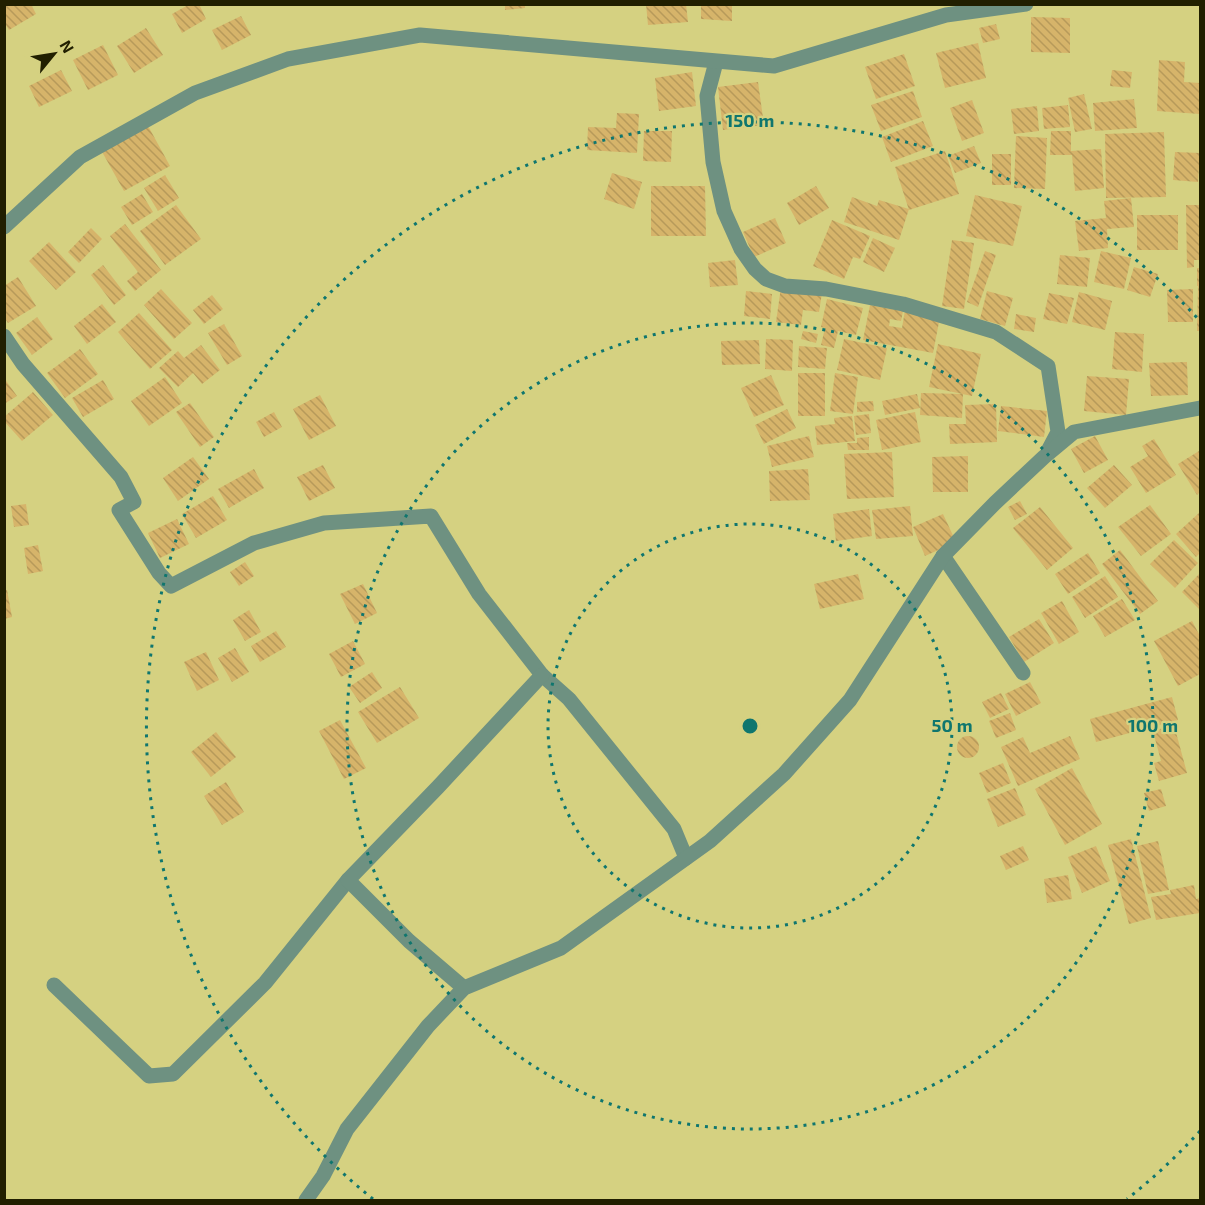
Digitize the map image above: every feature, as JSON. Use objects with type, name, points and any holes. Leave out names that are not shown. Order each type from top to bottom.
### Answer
[{"type":"street","points":[[4,226],[80,157],[195,93],[288,59],[420,35],[774,66],[946,15],[1026,4]]},
{"type":"street","points":[[716,62],[707,96],[713,162],[724,211],[741,249],[755,269],[766,279],[785,286],[826,290],[903,304],[996,332],[1048,366],[1058,432],[1044,457]]},
{"type":"street","points":[[4,336],[23,364],[121,477],[134,502],[119,510],[159,573],[171,586],[254,543],[324,523],[431,516],[479,594],[542,675],[569,699],[674,829],[686,858]]},
{"type":"street","points":[[306,1200],[323,1176],[347,1129],[428,1026],[464,988],[561,948],[710,841],[784,774],[850,700],[943,556],[1044,457],[1074,432],[1200,408]]},
{"type":"street","points":[[943,556],[1023,673]]},
{"type":"street","points":[[54,985],[149,1076],[173,1074],[264,983],[348,880],[542,675]]},
{"type":"street","points":[[348,880],[409,941],[464,988]]},
{"type":"building","points":[[4,4],[31,4],[36,14],[9,30],[4,22]]},
{"type":"building","points":[[190,4],[199,4],[206,19],[182,33],[172,14]]},
{"type":"building","points":[[505,4],[525,4],[525,8],[505,10]]},
{"type":"building","points":[[646,4],[686,4],[688,22],[648,25]]},
{"type":"building","points":[[701,4],[732,4],[732,21],[701,19]]},
{"type":"building","points":[[241,16],[251,35],[222,50],[212,30]]},
{"type":"building","points":[[1031,17],[1070,18],[1070,53],[1031,52]]},
{"type":"building","points":[[996,24],[1000,39],[983,43],[979,28]]},
{"type":"building","points":[[146,28],[163,55],[134,73],[117,46]]},
{"type":"building","points":[[978,43],[986,78],[945,88],[936,53]]},
{"type":"building","points":[[103,45],[118,75],[88,90],[73,60]]},
{"type":"building","points":[[904,54],[915,86],[876,99],[865,67]]},
{"type":"building","points":[[1159,60],[1185,62],[1184,82],[1200,83],[1200,114],[1157,111]]},
{"type":"building","points":[[61,70],[72,91],[39,107],[29,86]]},
{"type":"building","points":[[1112,70],[1132,72],[1130,88],[1110,86]]},
{"type":"building","points":[[692,72],[696,106],[659,111],[655,78]]},
{"type":"building","points":[[758,82],[764,125],[723,130],[718,87]]},
{"type":"building","points":[[913,91],[922,117],[881,131],[871,105]]},
{"type":"building","points":[[1084,94],[1092,129],[1075,132],[1068,98]]},
{"type":"building","points":[[1134,99],[1137,128],[1095,131],[1093,103]]},
{"type":"building","points":[[972,100],[984,133],[962,141],[950,108]]},
{"type":"building","points":[[1068,105],[1070,127],[1044,129],[1042,108]]},
{"type":"building","points":[[1037,106],[1039,131],[1014,134],[1011,109]]},
{"type":"building","points":[[617,113],[639,114],[637,153],[587,150],[588,127],[616,128]]},
{"type":"building","points":[[923,121],[933,146],[891,162],[882,137]]},
{"type":"building","points":[[147,124],[170,166],[124,191],[101,150]]},
{"type":"building","points":[[644,131],[672,131],[671,162],[643,161]]},
{"type":"building","points":[[1051,131],[1071,131],[1071,151],[1101,149],[1104,188],[1075,191],[1072,155],[1050,155]]},
{"type":"building","points":[[1164,132],[1166,197],[1106,198],[1105,134]]},
{"type":"building","points":[[1016,136],[1047,138],[1045,189],[1014,188]]},
{"type":"building","points":[[974,146],[981,163],[955,173],[948,156]]},
{"type":"building","points":[[945,151],[959,194],[909,210],[895,167]]},
{"type":"building","points":[[1175,152],[1200,153],[1198,182],[1173,180]]},
{"type":"building","points":[[992,154],[1011,154],[1011,185],[992,185]]},
{"type":"building","points":[[612,173],[642,182],[634,209],[604,199]]},
{"type":"building","points":[[165,175],[179,198],[158,211],[144,188]]},
{"type":"building","points":[[651,186],[705,186],[706,236],[651,236]]},
{"type":"building","points":[[816,186],[829,208],[799,225],[787,203]]},
{"type":"building","points":[[142,194],[153,212],[132,225],[121,207]]},
{"type":"building","points":[[975,195],[1022,206],[1013,246],[966,236]]},
{"type":"building","points":[[852,197],[877,206],[879,200],[909,209],[899,240],[844,222]]},
{"type":"building","points":[[1131,198],[1134,227],[1107,229],[1108,248],[1079,251],[1075,221],[1106,218],[1104,201]]},
{"type":"building","points":[[176,205],[201,239],[165,265],[140,231]]},
{"type":"building","points":[[1186,205],[1200,205],[1200,260],[1194,260],[1194,267],[1187,268]]},
{"type":"building","points":[[1137,215],[1178,215],[1178,250],[1137,250]]},
{"type":"building","points":[[775,218],[786,243],[754,257],[743,232]]},
{"type":"building","points":[[832,220],[870,236],[860,259],[853,257],[844,279],[813,266]]},
{"type":"building","points":[[125,224],[161,270],[135,291],[127,281],[138,272],[110,236]]},
{"type":"building","points":[[91,228],[102,239],[79,263],[68,252]]},
{"type":"building","points":[[873,238],[895,248],[884,272],[863,262]]},
{"type":"building","points":[[952,240],[974,243],[964,309],[942,306]]},
{"type":"building","points":[[49,242],[76,272],[56,290],[29,261]]},
{"type":"building","points":[[985,251],[996,255],[978,307],[967,302]]},
{"type":"building","points":[[1101,251],[1131,258],[1124,289],[1094,282]]},
{"type":"building","points":[[1060,255],[1090,258],[1087,287],[1057,284]]},
{"type":"building","points":[[735,260],[738,285],[710,287],[708,263]]},
{"type":"building","points":[[103,265],[126,295],[114,305],[91,275]]},
{"type":"building","points":[[1134,267],[1158,274],[1150,297],[1127,290]]},
{"type":"building","points":[[1197,268],[1200,268],[1200,331],[1197,331]]},
{"type":"building","points":[[18,277],[36,306],[8,323],[4,317],[4,286]]},
{"type":"building","points":[[781,287],[822,293],[819,312],[803,310],[801,325],[776,322]]},
{"type":"building","points":[[161,289],[192,323],[174,339],[144,305]]},
{"type":"building","points":[[1193,289],[1193,322],[1168,322],[1167,290]]},
{"type":"building","points":[[746,291],[772,294],[770,319],[744,316]]},
{"type":"building","points":[[987,291],[1013,298],[1005,326],[980,319]]},
{"type":"building","points":[[1079,292],[1112,301],[1105,330],[1072,322]]},
{"type":"building","points":[[1049,293],[1074,298],[1067,324],[1043,319]]},
{"type":"building","points":[[212,295],[223,309],[204,324],[193,310]]},
{"type":"building","points":[[827,299],[863,308],[856,335],[838,331],[834,348],[821,345],[825,328],[821,327]]},
{"type":"building","points":[[102,304],[116,322],[87,344],[74,326]]},
{"type":"building","points":[[870,305],[903,311],[901,321],[890,319],[889,326],[902,328],[905,310],[940,317],[933,353],[863,340]]},
{"type":"building","points":[[139,313],[172,350],[150,369],[118,332]]},
{"type":"building","points":[[1016,314],[1036,318],[1034,332],[1014,329]]},
{"type":"building","points":[[37,317],[53,339],[32,355],[16,333]]},
{"type":"building","points":[[224,324],[242,356],[227,365],[208,333]]},
{"type":"building","points":[[803,331],[818,334],[816,343],[801,339]]},
{"type":"building","points":[[1115,332],[1144,334],[1142,372],[1112,369]]},
{"type":"building","points":[[766,339],[793,340],[792,371],[765,369]]},
{"type":"building","points":[[844,339],[887,348],[880,380],[837,370]]},
{"type":"building","points":[[759,340],[760,364],[722,365],[721,341]]},
{"type":"building","points":[[938,344],[981,354],[972,396],[929,387]]},
{"type":"building","points":[[201,345],[220,370],[202,384],[193,373],[178,387],[159,368],[178,351],[184,358]]},
{"type":"building","points":[[799,346],[827,348],[825,369],[798,367]]},
{"type":"building","points":[[80,349],[98,374],[65,398],[47,373]]},
{"type":"building","points":[[1187,362],[1188,395],[1151,396],[1149,363]]},
{"type":"building","points":[[798,373],[825,373],[825,416],[798,416]]},
{"type":"building","points":[[835,373],[858,377],[853,414],[830,411]]},
{"type":"building","points":[[771,375],[784,405],[754,417],[741,388]]},
{"type":"building","points":[[1087,376],[1129,379],[1126,415],[1084,411]]},
{"type":"building","points":[[165,377],[182,403],[149,426],[131,401]]},
{"type":"building","points":[[4,378],[17,396],[4,404]]},
{"type":"building","points":[[103,380],[114,399],[83,417],[72,398]]},
{"type":"building","points":[[33,392],[53,415],[22,441],[4,421],[4,417]]},
{"type":"building","points":[[921,393],[963,394],[962,418],[920,415]]},
{"type":"building","points":[[917,394],[920,408],[885,415],[882,401]]},
{"type":"building","points":[[320,395],[336,426],[309,440],[293,409]]},
{"type":"building","points":[[873,401],[874,411],[857,412],[857,402]]},
{"type":"building","points":[[190,403],[214,437],[200,447],[176,412]]},
{"type":"building","points":[[996,404],[997,442],[950,444],[949,424],[966,424],[965,405]]},
{"type":"building","points":[[1001,406],[1047,411],[1044,437],[998,431]]},
{"type":"building","points":[[787,409],[796,428],[764,444],[755,425]]},
{"type":"building","points":[[274,412],[282,427],[264,437],[256,422]]},
{"type":"building","points":[[915,412],[921,442],[882,450],[876,420]]},
{"type":"building","points":[[869,414],[871,433],[856,435],[854,416]]},
{"type":"building","points":[[852,416],[855,441],[817,445],[815,426],[835,424],[834,418]]},
{"type":"building","points":[[809,436],[814,457],[772,467],[767,446]]},
{"type":"building","points":[[1095,436],[1108,460],[1084,473],[1071,449]]},
{"type":"building","points":[[869,437],[869,450],[848,450],[847,443],[857,443],[857,438]]},
{"type":"building","points":[[1154,439],[1176,475],[1146,493],[1130,467],[1148,456],[1142,446]]},
{"type":"building","points":[[1199,451],[1200,492],[1197,495],[1178,464]]},
{"type":"building","points":[[892,452],[894,497],[847,499],[844,454]]},
{"type":"building","points":[[968,456],[968,492],[933,492],[932,457]]},
{"type":"building","points":[[193,457],[209,479],[178,501],[163,478]]},
{"type":"building","points":[[323,465],[335,488],[309,501],[297,477]]},
{"type":"building","points":[[1114,465],[1132,485],[1105,508],[1087,488]]},
{"type":"building","points":[[254,469],[264,488],[229,508],[218,489]]},
{"type":"building","points":[[808,469],[810,500],[770,501],[769,471]]},
{"type":"building","points":[[213,496],[227,520],[196,538],[182,514]]},
{"type":"building","points":[[1020,501],[1027,514],[1015,520],[1008,507]]},
{"type":"building","points":[[26,504],[29,525],[14,527],[11,506]]},
{"type":"building","points":[[1150,505],[1171,534],[1141,556],[1118,527]]},
{"type":"building","points":[[910,506],[913,536],[876,539],[872,510]]},
{"type":"building","points":[[1040,507],[1073,548],[1047,570],[1013,528]]},
{"type":"building","points":[[869,509],[872,536],[836,541],[833,514]]},
{"type":"building","points":[[1200,512],[1200,553],[1196,557],[1176,534]]},
{"type":"building","points":[[943,514],[956,542],[925,556],[913,527]]},
{"type":"building","points":[[177,519],[189,544],[160,558],[148,533]]},
{"type":"building","points":[[1174,540],[1198,563],[1175,588],[1150,564]]},
{"type":"building","points":[[38,545],[43,571],[28,574],[24,548]]},
{"type":"building","points":[[1120,550],[1158,601],[1140,614],[1102,564]]},
{"type":"building","points":[[1088,553],[1100,573],[1068,594],[1055,574]]},
{"type":"building","points":[[245,562],[254,576],[239,586],[230,572]]},
{"type":"building","points":[[1200,573],[1200,610],[1182,592]]},
{"type":"building","points":[[858,574],[864,599],[820,609],[814,584]]},
{"type":"building","points":[[1105,576],[1118,597],[1085,618],[1072,597]]},
{"type":"building","points":[[363,584],[377,613],[355,624],[340,594]]},
{"type":"building","points":[[4,590],[7,590],[12,617],[4,619]]},
{"type":"building","points":[[1122,599],[1135,620],[1105,637],[1093,616]]},
{"type":"building","points":[[1062,601],[1079,632],[1059,644],[1041,613]]},
{"type":"building","points":[[249,610],[261,632],[245,641],[233,620]]},
{"type":"building","points":[[1039,619],[1054,643],[1024,662],[1009,637]]},
{"type":"building","points":[[1192,621],[1200,636],[1200,674],[1178,686],[1154,641]]},
{"type":"building","points":[[276,631],[286,647],[260,662],[251,646]]},
{"type":"building","points":[[353,641],[365,664],[341,677],[329,654]]},
{"type":"building","points":[[235,648],[249,672],[232,682],[218,658]]},
{"type":"building","points":[[206,652],[219,680],[197,691],[184,662]]},
{"type":"building","points":[[372,672],[382,688],[360,703],[349,687]]},
{"type":"building","points":[[1030,682],[1041,703],[1016,716],[1005,694]]},
{"type":"building","points":[[400,687],[419,718],[377,743],[358,712]]},
{"type":"building","points":[[1001,693],[1009,709],[990,718],[982,702]]},
{"type":"building","points":[[1172,697],[1178,720],[1096,742],[1090,719]]},
{"type":"building","points":[[1010,713],[1016,730],[996,738],[989,721]]},
{"type":"building","points":[[340,720],[366,768],[344,779],[319,731]]},
{"type":"building","points":[[1174,725],[1187,773],[1159,781],[1154,763],[1161,761],[1153,731]]},
{"type":"building","points":[[216,732],[236,757],[211,777],[191,752]]},
{"type":"building","points":[[968,736],[976,739],[979,747],[976,755],[968,758],[960,755],[957,747],[960,739]]},
{"type":"building","points":[[1070,736],[1080,759],[1018,786],[1001,747],[1023,737],[1030,753]]},
{"type":"building","points":[[1003,763],[1011,783],[987,793],[979,773]]},
{"type":"building","points":[[1072,768],[1102,824],[1065,845],[1035,789]]},
{"type":"building","points":[[226,782],[244,812],[222,825],[204,796]]},
{"type":"building","points":[[1015,788],[1026,815],[998,827],[987,799]]},
{"type":"building","points":[[1161,789],[1166,806],[1149,811],[1144,793]]},
{"type":"building","points":[[1131,839],[1151,918],[1129,924],[1108,845]]},
{"type":"building","points":[[1158,841],[1169,890],[1148,894],[1137,846]]},
{"type":"building","points":[[1023,846],[1029,860],[1006,870],[1000,856]]},
{"type":"building","points":[[1096,846],[1110,881],[1082,893],[1068,857]]},
{"type":"building","points":[[1068,875],[1072,899],[1047,903],[1044,879]]},
{"type":"building","points":[[1194,885],[1196,899],[1200,898],[1200,913],[1156,920],[1151,897],[1171,894],[1170,890]]}]
